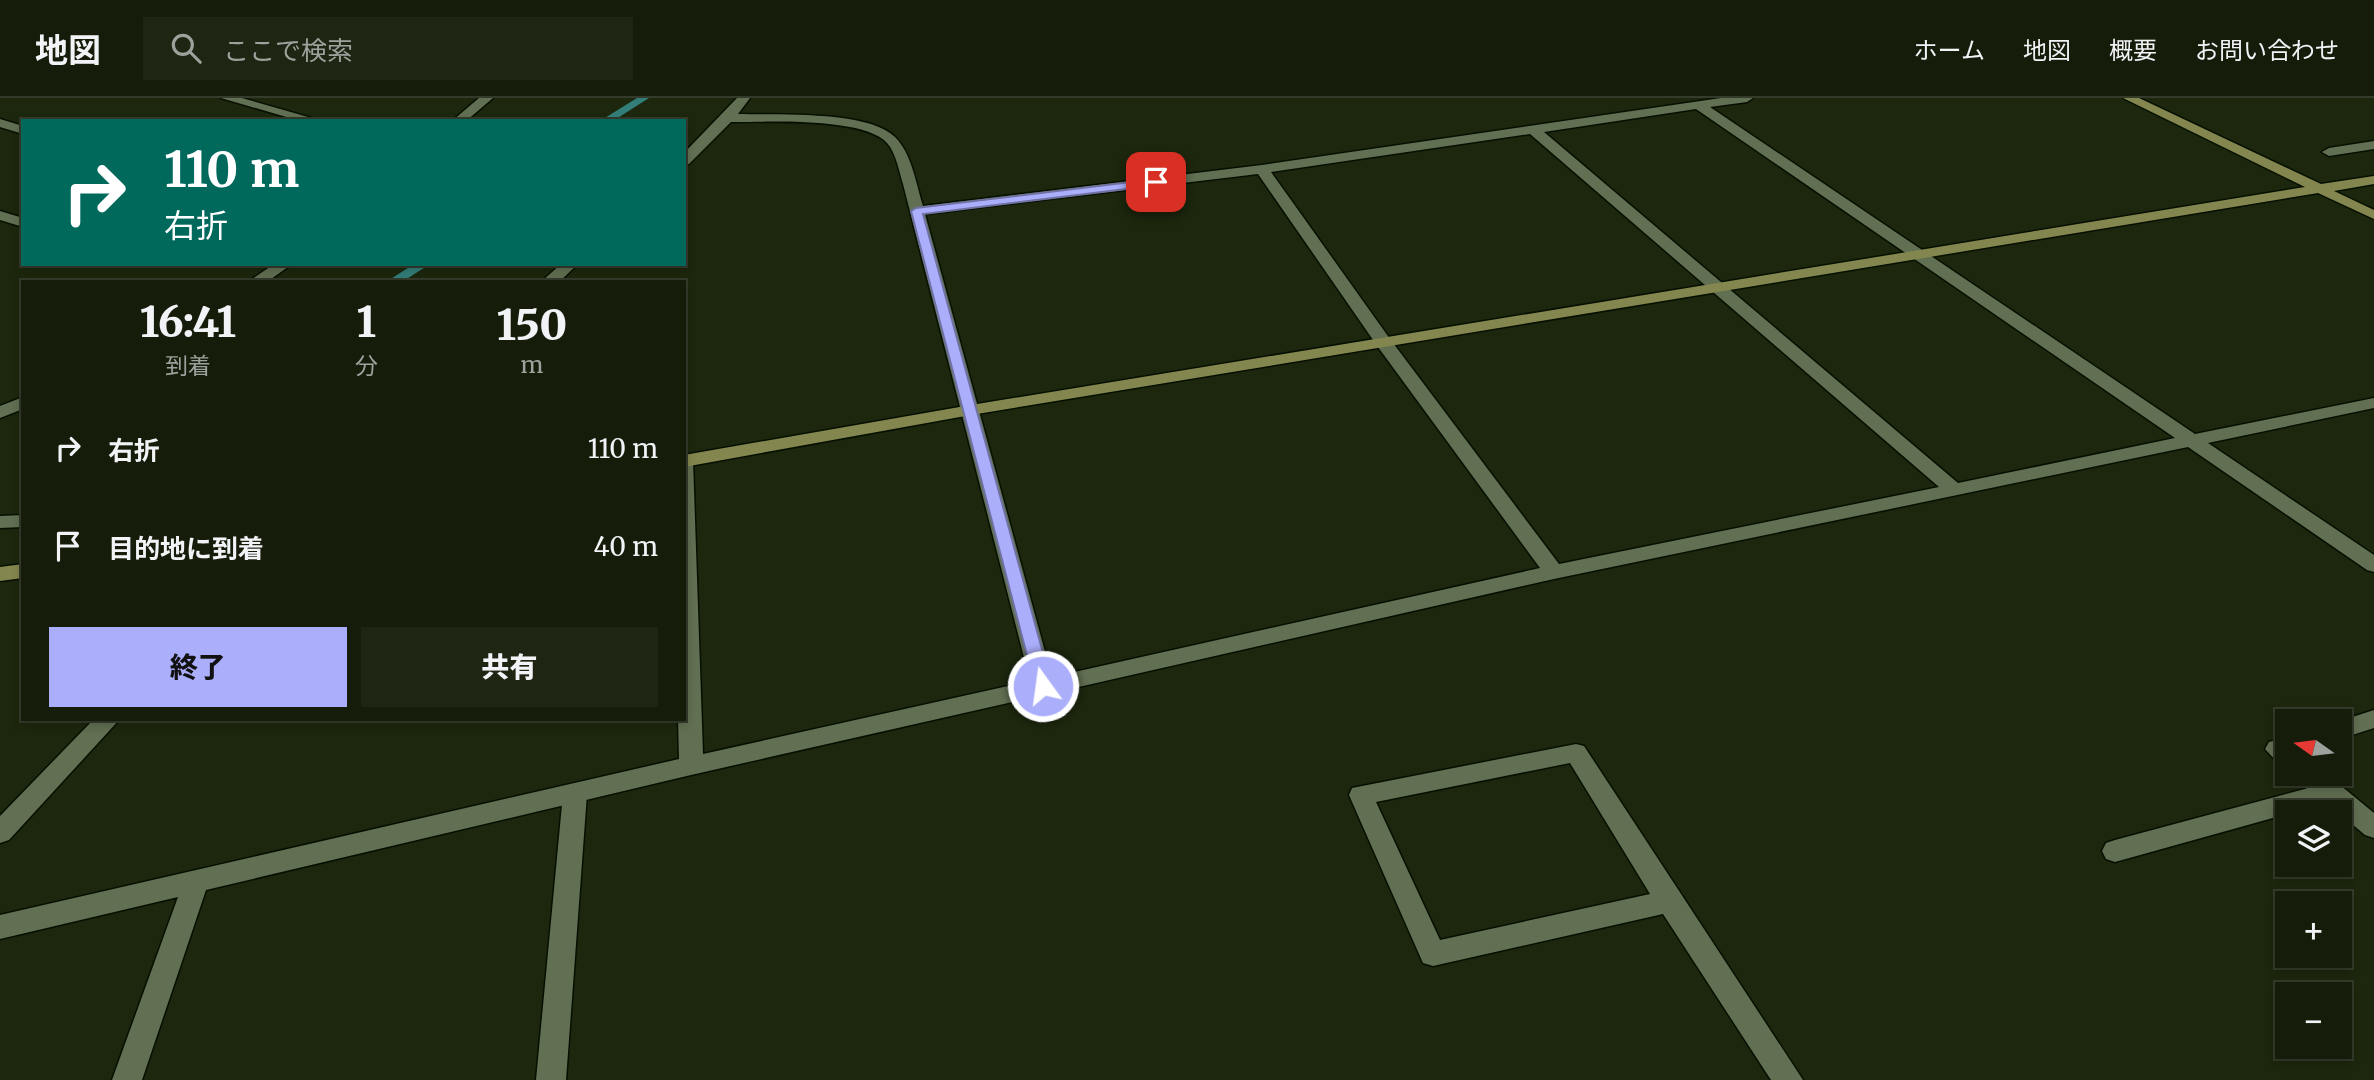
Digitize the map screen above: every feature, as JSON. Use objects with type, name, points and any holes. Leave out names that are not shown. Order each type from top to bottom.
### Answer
[{"type":"street","points":[[227,98],[308,119]]},
{"type":"street","points":[[461,119],[487,98]]},
{"type":"street","points":[[686,159],[728,118],[744,98]]},
{"type":"street","points":[[1665,98],[1680,108]]},
{"type":"street","points":[[916,211],[1262,169],[1747,98]]},
{"type":"street","points":[[2129,98],[2374,215]]},
{"type":"street","points":[[1698,105],[2374,565]]},
{"type":"street","points":[[728,118],[820,120],[873,128],[890,139],[896,149],[971,410],[1043,686]]},
{"type":"street","points":[[0,123],[21,129]]},
{"type":"street","points":[[1535,131],[1952,488]]},
{"type":"street","points":[[2329,152],[2374,145]]},
{"type":"street","points":[[1262,169],[1384,343],[1554,572]]},
{"type":"street","points":[[686,461],[971,410],[2374,180]]},
{"type":"street","points":[[0,215],[21,222]]},
{"type":"street","points":[[259,280],[282,266]]},
{"type":"street","points":[[551,280],[569,266]]},
{"type":"street","points":[[0,413],[21,403]]},
{"type":"street","points":[[0,927],[691,766],[1554,572],[2374,403]]},
{"type":"street","points":[[0,523],[21,521]]},
{"type":"street","points":[[686,548],[691,766]]},
{"type":"street","points":[[0,574],[21,570]]},
{"type":"street","points":[[2352,726],[2374,719]]},
{"type":"street","points":[[0,833],[106,721]]},
{"type":"street","points":[[1669,901],[1433,954],[1361,795],[1576,753],[1669,901],[1788,1080]]},
{"type":"street","points":[[2323,786],[2374,828]]},
{"type":"street","points":[[2115,851],[2331,792]]},
{"type":"street","points":[[551,1080],[575,794]]},
{"type":"street","points":[[127,1080],[196,882]]},
{"type":"waterway","points":[[608,119],[644,98]]},
{"type":"waterway","points":[[396,280],[420,266]]},
{"type":"route","points":[[1043,686],[916,211],[1156,182]]}]
